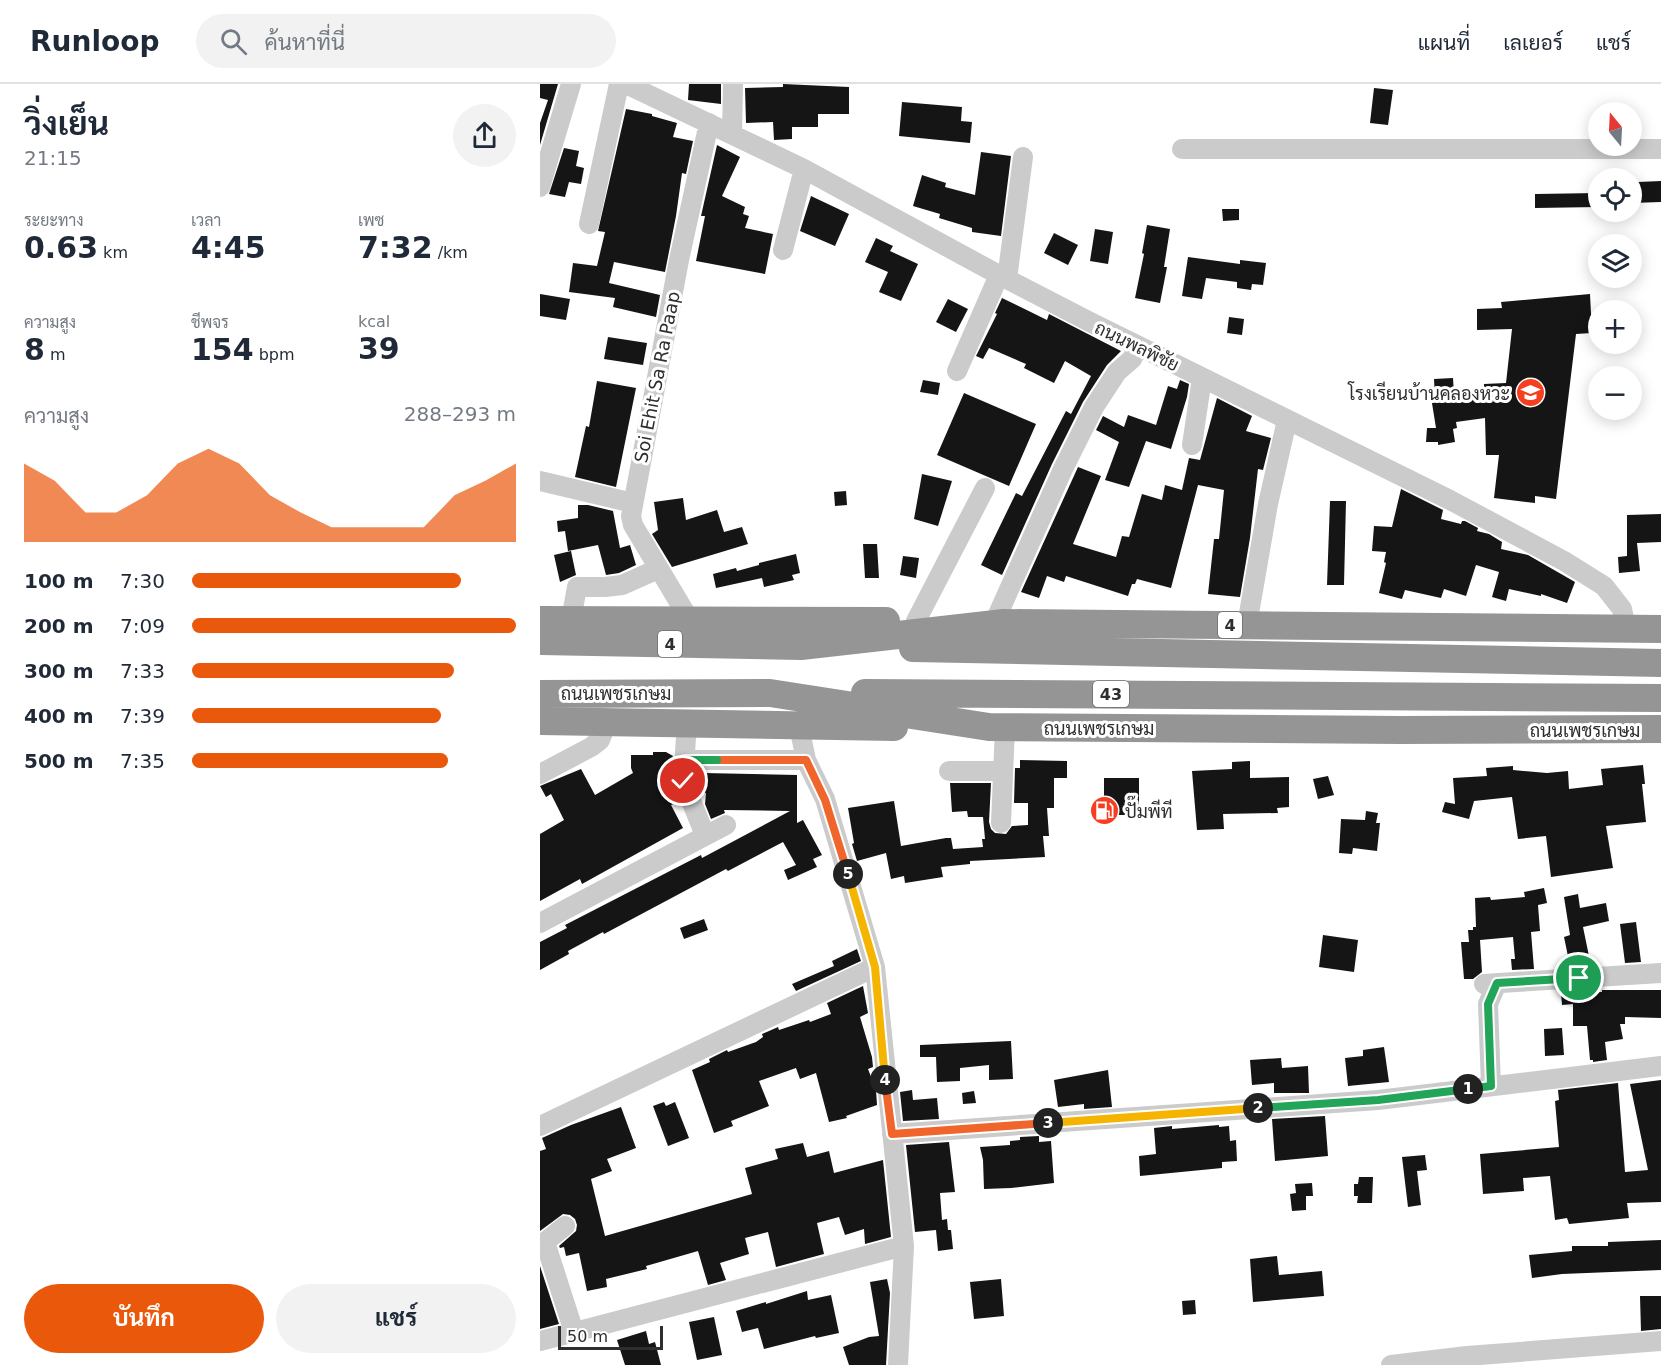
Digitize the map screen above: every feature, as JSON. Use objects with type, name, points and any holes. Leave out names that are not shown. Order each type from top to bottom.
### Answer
[{"type":"highway","points":[[540,620],[689,619],[999,623]]},
{"type":"highway","name":"4","points":[[540,641],[801,646],[999,623],[1626,628],[1659,631]]},
{"type":"highway","points":[[801,646],[1661,663]]},
{"type":"highway","name":"ถนนเพชรเกษม","points":[[540,694],[770,693],[997,727],[1661,732]]},
{"type":"highway","name":"43","points":[[770,693],[1661,698]]},
{"type":"highway","points":[[540,721],[997,727]]},
{"type":"street","points":[[540,186],[571,84]]},
{"type":"street","points":[[589,224],[619,84]]},
{"type":"street","name":"ถนนพลพิชัย","points":[[626,84],[804,169],[1003,277],[1450,501],[1584,573],[1604,586],[1622,609],[1626,628]]},
{"type":"street","points":[[732,134],[733,84]]},
{"type":"street","name":"Soi Ehit Sa Ra Paap","points":[[689,619],[633,525],[631,516],[678,260],[709,123]]},
{"type":"street","points":[[1182,149],[1661,149]]},
{"type":"street","points":[[957,371],[1003,277],[1023,157]]},
{"type":"street","points":[[783,250],[804,169]]},
{"type":"street","points":[[999,623],[1064,469],[1094,407],[1118,372],[1132,359],[1138,346]]},
{"type":"street","points":[[1192,445],[1202,378]]},
{"type":"street","points":[[1247,625],[1268,504],[1287,420]]},
{"type":"street","points":[[540,481],[633,503]]},
{"type":"street","points":[[916,621],[985,488]]},
{"type":"street","points":[[571,620],[577,587],[622,585],[658,568]]},
{"type":"street","points":[[540,774],[591,747],[600,740],[607,723]]},
{"type":"street","points":[[687,723],[683,781],[705,835]]},
{"type":"street","points":[[799,726],[806,760],[825,800],[875,967],[904,1246],[898,1365]]},
{"type":"street","points":[[997,727],[1003,771],[1001,823]]},
{"type":"street","points":[[684,760],[806,760]]},
{"type":"street","points":[[950,771],[1003,771]]},
{"type":"street","points":[[540,923],[726,825]]},
{"type":"street","points":[[540,1126],[875,967]]},
{"type":"street","points":[[1491,1086],[1488,1004],[1491,984],[1661,973]]},
{"type":"street","points":[[892,1134],[1378,1100],[1661,1066]]},
{"type":"street","points":[[564,1226],[545,1242],[574,1332]]},
{"type":"street","points":[[540,1341],[904,1246]]},
{"type":"street","points":[[1391,1365],[1467,1356],[1661,1341]]},
{"type":"building","points":[[540,84],[558,84],[540,145],[540,123],[548,100],[540,98]]},
{"type":"building","points":[[689,84],[721,84],[721,104],[688,100]]},
{"type":"building","points":[[783,84],[849,87],[849,114],[818,114],[818,127],[792,127],[792,139],[774,140],[773,122],[746,123],[745,88],[783,87]]},
{"type":"building","points":[[1374,88],[1393,90],[1388,125],[1370,123]]},
{"type":"building","points":[[902,102],[962,107],[961,121],[972,122],[970,143],[899,136]]},
{"type":"building","points":[[626,109],[652,114],[652,116],[677,123],[673,137],[693,141],[686,174],[682,173],[665,272],[614,262],[609,283],[660,295],[656,317],[613,307],[615,298],[569,292],[573,263],[597,266],[605,232],[598,231]]},
{"type":"building","points":[[717,145],[740,157],[722,196],[745,207],[743,214],[749,216],[745,228],[773,234],[765,274],[696,261],[705,216],[701,216]]},
{"type":"building","points":[[564,148],[579,151],[576,166],[584,168],[581,184],[569,182],[565,197],[549,194]]},
{"type":"building","points":[[981,152],[1011,156],[1001,236],[972,232],[972,228],[939,218],[940,214],[913,206],[922,175],[946,183],[945,187],[975,195]]},
{"type":"building","points":[[1661,181],[1661,202],[1642,203],[1642,182]]},
{"type":"building","points":[[1588,193],[1588,207],[1535,208],[1535,194]]},
{"type":"building","points":[[811,196],[849,214],[835,246],[800,231]]},
{"type":"building","points":[[1222,209],[1239,209],[1239,220],[1223,221]]},
{"type":"building","points":[[1147,225],[1170,229],[1164,267],[1167,267],[1160,303],[1135,298]]},
{"type":"building","points":[[1095,229],[1113,232],[1108,264],[1090,261]]},
{"type":"building","points":[[1054,233],[1078,245],[1068,265],[1044,253]]},
{"type":"building","points":[[876,238],[893,246],[890,251],[918,264],[901,301],[879,292],[888,272],[865,262]]},
{"type":"building","points":[[1188,257],[1240,264],[1240,260],[1266,263],[1263,285],[1252,284],[1251,290],[1237,288],[1237,282],[1206,278],[1202,299],[1182,296]]},
{"type":"building","points":[[540,294],[570,299],[566,320],[540,316]]},
{"type":"building","points":[[1590,294],[1588,333],[1576,334],[1556,499],[1535,496],[1535,503],[1494,498],[1499,455],[1486,455],[1485,418],[1456,422],[1457,428],[1453,429],[1455,442],[1438,445],[1438,442],[1426,442],[1427,428],[1436,428],[1431,397],[1435,397],[1434,379],[1453,378],[1454,394],[1484,389],[1484,384],[1506,383],[1512,329],[1477,330],[1477,309],[1502,308],[1501,302]]},
{"type":"building","points":[[1002,298],[1047,320],[1049,314],[1121,351],[1107,365],[1083,402],[1002,575],[981,565],[1016,493],[1022,496],[1066,411],[1071,414],[1091,376],[1065,361],[1054,383],[1024,368],[1026,364],[989,348],[983,359],[976,356],[997,314],[995,313]]},
{"type":"building","points":[[948,299],[968,309],[956,332],[936,322]]},
{"type":"building","points":[[1229,317],[1244,319],[1242,335],[1227,333]]},
{"type":"building","points":[[608,337],[647,343],[643,365],[604,359]]},
{"type":"building","points":[[923,380],[940,383],[938,395],[920,392]]},
{"type":"building","points":[[1180,380],[1189,384],[1171,449],[1146,441],[1129,487],[1105,480],[1119,442],[1096,430],[1103,416],[1124,427],[1128,415],[1156,425],[1168,386],[1177,389]]},
{"type":"building","points":[[597,381],[636,388],[616,487],[575,477],[586,426],[589,427]]},
{"type":"building","points":[[964,393],[1036,424],[1009,486],[937,455]]},
{"type":"building","points":[[1217,398],[1252,416],[1246,431],[1271,438],[1263,470],[1258,469],[1240,597],[1208,594],[1214,539],[1219,539],[1224,490],[1198,485],[1171,588],[1137,579],[1135,584],[1132,584],[1128,596],[1066,576],[1064,582],[1047,576],[1039,598],[1021,592],[1078,467],[1101,476],[1073,544],[1116,557],[1122,536],[1129,537],[1142,494],[1162,500],[1165,485],[1182,490],[1189,458],[1200,460]]},
{"type":"building","points":[[922,474],[952,481],[938,526],[914,519]]},
{"type":"building","points":[[1401,489],[1443,510],[1441,519],[1461,524],[1465,521],[1478,528],[1477,531],[1489,534],[1502,542],[1501,549],[1528,555],[1575,582],[1567,603],[1541,594],[1541,596],[1509,589],[1506,601],[1492,597],[1499,572],[1476,565],[1466,596],[1444,589],[1441,598],[1405,590],[1402,599],[1379,593],[1386,563],[1384,562],[1386,552],[1372,551],[1374,526],[1392,527]]},
{"type":"building","points":[[846,491],[847,505],[835,506],[834,492]]},
{"type":"building","points":[[683,498],[686,520],[717,510],[724,532],[742,527],[748,544],[672,567],[652,534],[658,530],[654,502]]},
{"type":"building","points":[[1330,501],[1346,501],[1344,585],[1327,585]]},
{"type":"building","points":[[578,505],[613,511],[620,548],[630,545],[636,565],[619,573],[606,575],[598,545],[568,551],[565,531],[558,532],[557,521],[578,518]]},
{"type":"building","points":[[1661,514],[1661,542],[1637,543],[1640,571],[1619,573],[1618,557],[1627,556],[1627,515]]},
{"type":"building","points":[[863,544],[877,544],[879,578],[865,578]]},
{"type":"building","points":[[571,551],[576,575],[560,582],[554,555]]},
{"type":"building","points":[[796,554],[800,573],[792,575],[794,580],[764,587],[762,578],[716,588],[713,574],[736,568],[737,571]]},
{"type":"building","points":[[903,556],[919,558],[916,578],[900,575]]},
{"type":"building","points":[[653,752],[666,752],[673,756],[669,770],[678,802],[671,805],[683,828],[582,884],[580,879],[540,901],[540,834],[564,820],[551,794],[546,797],[540,786],[581,769],[595,795],[633,773],[631,755],[653,755]]},
{"type":"building","points":[[1020,760],[1067,761],[1067,778],[1054,778],[1054,808],[1047,808],[1049,836],[1043,836],[1045,857],[970,861],[970,864],[941,867],[943,877],[905,883],[904,876],[891,879],[886,853],[857,861],[852,844],[854,843],[848,808],[894,801],[901,846],[951,838],[953,849],[983,847],[982,839],[985,839],[983,817],[968,817],[967,811],[952,812],[950,783],[991,783],[989,822],[995,833],[1006,834],[1012,826],[1028,825],[1028,803],[1014,803],[1015,768],[1020,768]]},
{"type":"building","points":[[1250,761],[1250,778],[1289,777],[1289,807],[1277,808],[1278,813],[1223,814],[1224,829],[1197,830],[1192,771],[1232,769],[1232,762]]},
{"type":"building","points":[[1643,765],[1645,784],[1642,784],[1646,822],[1606,826],[1613,868],[1551,877],[1546,836],[1518,839],[1512,797],[1474,801],[1469,819],[1442,812],[1445,802],[1455,804],[1453,778],[1487,776],[1486,768],[1513,766],[1513,770],[1547,773],[1568,771],[1569,789],[1603,785],[1601,769]]},
{"type":"building","points":[[703,773],[797,775],[797,823],[803,820],[822,855],[813,859],[817,867],[788,880],[784,870],[796,865],[783,842],[728,871],[726,869],[604,934],[603,932],[568,951],[569,954],[540,970],[540,942],[567,928],[565,925],[701,855],[702,858],[790,811],[724,810],[725,813],[711,819],[705,804],[706,793],[702,792]]},
{"type":"building","points":[[1328,776],[1334,795],[1318,799],[1313,779]]},
{"type":"building","points":[[1104,778],[1139,778],[1139,815],[1104,815]]},
{"type":"building","points":[[1366,811],[1378,813],[1376,823],[1380,823],[1377,851],[1353,848],[1352,854],[1339,853],[1341,819],[1365,820]]},
{"type":"building","points":[[1544,888],[1547,903],[1538,905],[1540,931],[1531,932],[1534,969],[1512,970],[1511,959],[1515,959],[1513,937],[1480,940],[1482,972],[1473,979],[1464,979],[1461,942],[1469,942],[1468,930],[1476,927],[1475,898],[1490,897],[1491,900],[1525,897],[1524,892]]},
{"type":"building","points":[[1578,894],[1580,908],[1606,903],[1609,921],[1583,927],[1590,961],[1570,966],[1564,937],[1570,935],[1564,897]]},
{"type":"building","points":[[704,919],[708,930],[684,939],[680,928]]},
{"type":"building","points":[[1636,922],[1641,962],[1625,963],[1620,924]]},
{"type":"building","points":[[1323,935],[1358,940],[1354,972],[1319,967]]},
{"type":"building","points":[[857,949],[861,961],[796,991],[792,984],[834,966],[832,961]]},
{"type":"building","points":[[863,986],[868,1013],[860,1017],[872,1057],[873,1067],[868,1069],[876,1090],[877,1105],[846,1116],[847,1118],[829,1122],[816,1073],[800,1079],[796,1068],[759,1081],[769,1106],[731,1121],[733,1126],[714,1133],[692,1070],[710,1062],[709,1059],[727,1050],[728,1052],[756,1042],[763,1037],[762,1034],[778,1027],[779,1030],[831,1014],[827,1003]]},
{"type":"building","points":[[1602,990],[1661,990],[1661,1018],[1625,1017],[1625,1024],[1620,1024],[1623,1039],[1605,1042],[1607,1060],[1593,1062],[1590,1060],[1587,1026],[1573,1026],[1573,1004],[1562,1005],[1561,993],[1602,992]]},
{"type":"building","points":[[1562,1028],[1564,1055],[1545,1056],[1544,1029]]},
{"type":"building","points":[[1011,1041],[1013,1079],[989,1080],[989,1065],[960,1068],[960,1081],[937,1082],[936,1057],[920,1057],[920,1045]]},
{"type":"building","points":[[1384,1047],[1389,1082],[1348,1086],[1345,1058],[1363,1056],[1363,1050]]},
{"type":"building","points":[[1281,1058],[1282,1068],[1308,1066],[1309,1093],[1274,1093],[1274,1083],[1252,1085],[1250,1060]]},
{"type":"building","points":[[1108,1070],[1112,1107],[1084,1109],[1084,1104],[1058,1107],[1054,1080]]},
{"type":"building","points":[[1661,1080],[1661,1202],[1627,1203],[1629,1218],[1569,1224],[1567,1218],[1555,1220],[1550,1176],[1523,1178],[1524,1191],[1483,1194],[1480,1154],[1559,1147],[1555,1101],[1559,1100],[1558,1090],[1618,1083],[1625,1172],[1648,1170],[1630,1084]]},
{"type":"building","points":[[912,1090],[913,1100],[937,1098],[939,1119],[903,1121],[900,1092]]},
{"type":"building","points":[[974,1091],[976,1103],[963,1104],[962,1093]]},
{"type":"building","points":[[664,1102],[666,1106],[675,1102],[689,1138],[668,1146],[653,1106]]},
{"type":"building","points":[[621,1107],[636,1148],[607,1159],[612,1171],[591,1179],[605,1236],[752,1194],[745,1168],[778,1159],[775,1149],[803,1143],[807,1157],[829,1151],[834,1173],[883,1160],[891,1237],[865,1244],[864,1229],[845,1235],[839,1217],[817,1223],[824,1254],[776,1267],[768,1232],[745,1238],[749,1254],[720,1263],[726,1280],[708,1285],[698,1251],[646,1266],[647,1269],[606,1279],[607,1287],[587,1291],[579,1253],[566,1256],[564,1247],[559,1246],[576,1231],[575,1219],[563,1214],[540,1231],[540,1151],[546,1149],[542,1138]]},
{"type":"building","points":[[1325,1116],[1328,1156],[1275,1161],[1272,1119]]},
{"type":"building","points":[[1219,1125],[1219,1127],[1229,1126],[1230,1141],[1236,1140],[1237,1161],[1222,1162],[1222,1168],[1140,1176],[1139,1156],[1156,1154],[1154,1128],[1172,1126],[1172,1129]]},
{"type":"building","points":[[1039,1136],[1039,1142],[1051,1141],[1054,1183],[984,1189],[980,1147],[1010,1145],[1010,1141],[1020,1140],[1020,1137]]},
{"type":"building","points":[[949,1142],[955,1192],[940,1193],[942,1220],[947,1219],[953,1249],[938,1251],[936,1230],[915,1232],[906,1145]]},
{"type":"building","points":[[1425,1155],[1427,1170],[1417,1171],[1421,1205],[1408,1207],[1402,1157]]},
{"type":"building","points":[[1359,1177],[1373,1177],[1372,1203],[1357,1203],[1358,1196],[1354,1196],[1354,1184],[1358,1184]]},
{"type":"building","points":[[1312,1183],[1313,1196],[1306,1196],[1306,1210],[1292,1211],[1290,1194],[1296,1193],[1295,1184]]},
{"type":"building","points":[[1661,1240],[1661,1270],[1562,1274],[1532,1278],[1529,1255],[1572,1251],[1572,1246],[1608,1246],[1608,1242]]},
{"type":"building","points":[[1277,1256],[1279,1275],[1322,1271],[1324,1296],[1253,1302],[1250,1259]]},
{"type":"building","points":[[540,1266],[559,1324],[540,1329]]},
{"type":"building","points":[[887,1279],[890,1293],[886,1365],[849,1365],[843,1347],[869,1337],[879,1336],[870,1282]]},
{"type":"building","points":[[1001,1279],[1004,1316],[974,1319],[970,1282]]},
{"type":"building","points":[[807,1291],[808,1300],[831,1295],[839,1333],[816,1338],[815,1336],[764,1349],[758,1328],[742,1332],[736,1311]]},
{"type":"building","points":[[1640,1296],[1661,1296],[1661,1329],[1641,1331]]},
{"type":"building","points":[[1195,1300],[1196,1314],[1183,1315],[1182,1301]]},
{"type":"building","points":[[714,1317],[722,1355],[697,1360],[689,1322]]},
{"type":"building","points":[[646,1331],[649,1344],[655,1342],[661,1365],[625,1365],[617,1340]]},
{"type":"place","name":"โรงเรียนบ้านคลองหวะ","points":[[1531,393]]},
{"type":"place","name":"ปั๊มพีที","points":[[1104,811]]},
{"type":"route","points":[[683,781],[684,760],[806,760],[825,800],[875,967],[892,1134],[1378,1100],[1491,1086],[1488,1004],[1497,983],[1579,978]]}]
